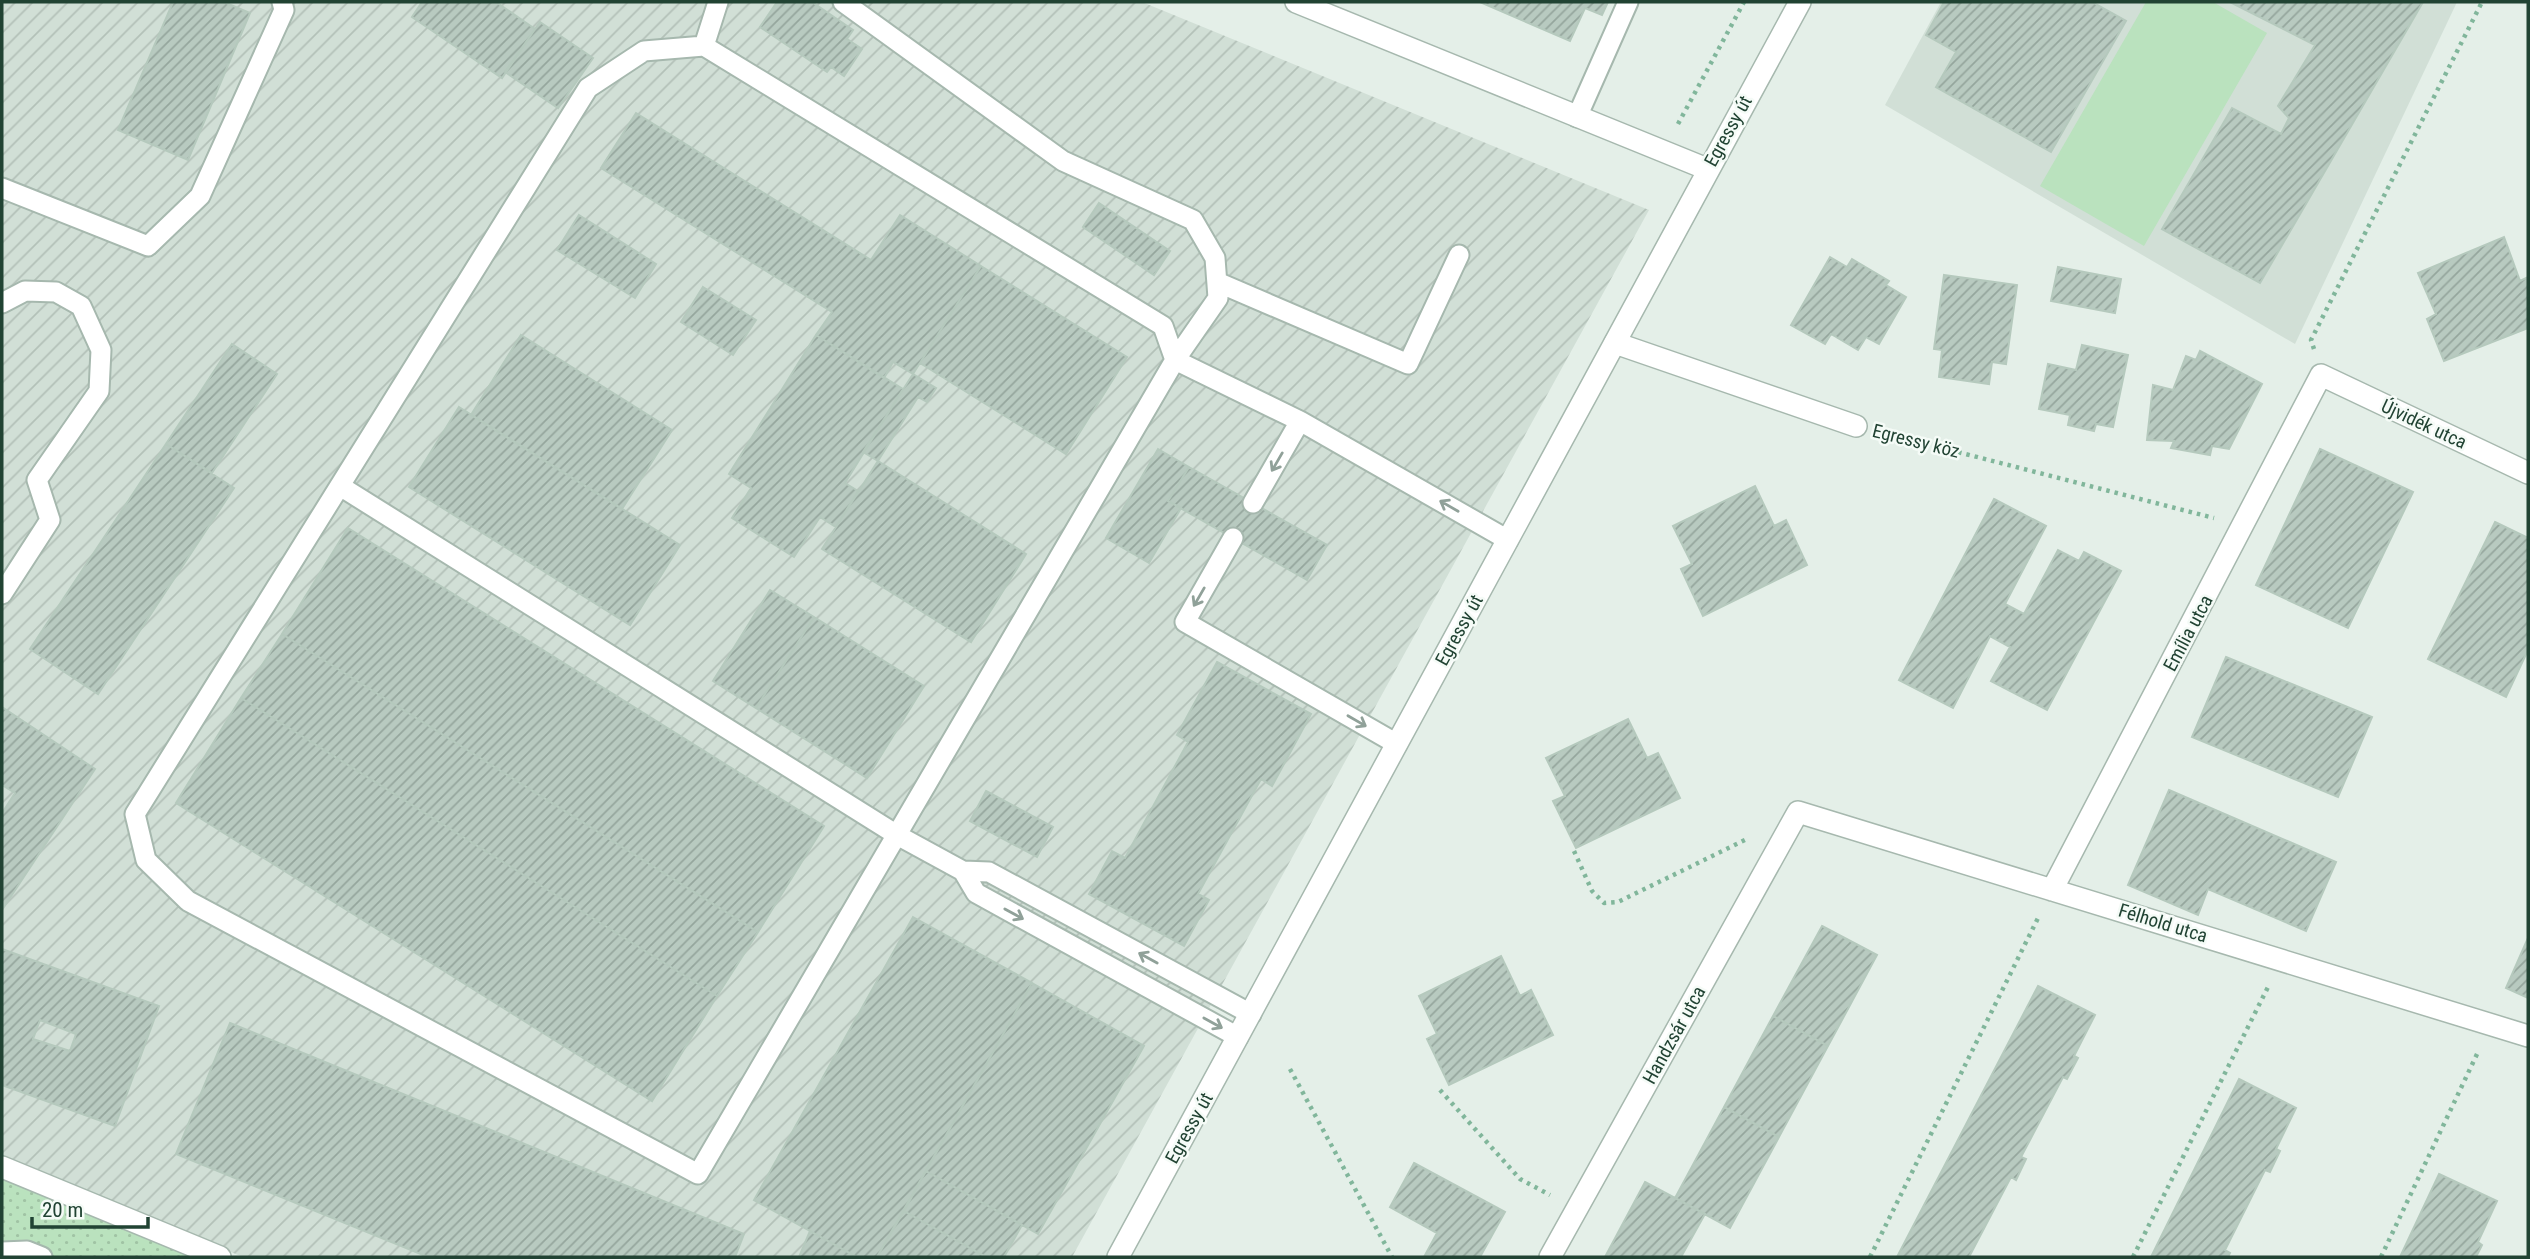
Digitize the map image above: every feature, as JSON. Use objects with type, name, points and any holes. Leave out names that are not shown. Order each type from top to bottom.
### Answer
[{"type":"street","points":[[1296,2],[1707,169]]},
{"type":"street","name":"Egressy út","points":[[1118,1257],[1800,2]]},
{"type":"street","name":"Egressy köz","points":[[1615,343],[1856,426]]},
{"type":"street","name":"Újvidék utca","points":[[2321,375],[2528,473]]},
{"type":"street","name":"Emília utca","points":[[2052,890],[2321,375]]},
{"type":"street","name":"Félhold utca","points":[[1798,812],[2283,958],[2528,1036]]},
{"type":"street","name":"Handzsár utca","points":[[1549,1257],[1798,812]]},
{"type":"street","points":[[2,1167],[220,1257]]},
{"type":"lane","points":[[2,188],[148,246],[200,196],[284,10],[282,2]]},
{"type":"lane","points":[[704,46],[718,2]]},
{"type":"lane","points":[[843,2],[1063,161],[1194,220],[1216,258],[1219,298],[1175,360],[698,1174],[188,901],[146,860],[135,814],[589,88],[644,51],[704,46],[1163,326],[1175,360],[1300,421],[1508,540]]},
{"type":"lane","points":[[1577,117],[1628,2]]},
{"type":"lane","points":[[1217,282],[1408,365],[1459,255]]},
{"type":"lane","points":[[2,303],[26,291],[56,292],[81,306],[100,350],[99,391],[37,481],[50,520],[2,593]]},
{"type":"lane","points":[[1253,503],[1300,421]]},
{"type":"lane","points":[[340,486],[897,835],[963,871],[989,872],[1251,1014]]},
{"type":"lane","points":[[1233,538],[1185,622],[1397,744]]},
{"type":"lane","points":[[963,871],[976,893],[1238,1037]]},
{"type":"lane","points":[[2,1252],[27,1251],[42,1257]]},
{"type":"path","points":[[1664,152],[1744,2]]},
{"type":"path","points":[[2321,375],[2311,340],[2482,2]]},
{"type":"path","name":"Egressy köz","points":[[1856,426],[2223,520]]},
{"type":"path","points":[[1574,851],[1592,891],[1604,903],[1618,902],[1755,835]]},
{"type":"path","points":[[1870,1257],[2052,890]]},
{"type":"path","points":[[2133,1257],[2283,958]]},
{"type":"path","points":[[2381,1257],[2491,1026]]},
{"type":"path","points":[[1290,1069],[1392,1257]]},
{"type":"path","points":[[1440,1090],[1520,1179],[1536,1186]]},
{"type":"shaded area","points":[[2,2],[1142,2],[1649,210],[1072,1257],[243,1257],[2,1158]]},
{"type":"shaded area","points":[[1941,2],[2457,2],[2295,344],[1885,105]]},
{"type":"green space","points":[[2146,2],[2213,2],[2267,33],[2144,246],[2040,186]]},
{"type":"green space","points":[[2,1167],[220,1257],[2,1257]]},
{"type":"building","points":[[173,2],[224,2],[250,13],[188,160],[118,130]]},
{"type":"building","points":[[422,2],[496,2],[535,29],[502,78],[412,17]]},
{"type":"building","points":[[777,2],[812,2],[853,30],[847,39],[862,49],[844,76],[831,67],[827,72],[760,27]]},
{"type":"building","points":[[1480,2],[1608,2],[1602,15],[1585,8],[1570,41]]},
{"type":"building","points":[[1944,2],[2092,2],[2126,21],[2051,152],[1936,87],[1956,52],[1926,35]]},
{"type":"building","points":[[2230,2],[2423,2],[2260,283],[2162,229],[2232,108],[2281,134],[2289,118],[2278,106],[2315,45]]},
{"type":"building","points":[[540,22],[593,58],[558,108],[505,72]]},
{"type":"building","points":[[636,113],[871,260],[900,215],[981,266],[913,374],[893,362],[884,378],[816,335],[832,312],[601,168]]},
{"type":"building","points":[[1099,203],[1170,251],[1154,275],[1083,227]]},
{"type":"building","points":[[579,215],[656,264],[635,298],[557,250]]},
{"type":"building","points":[[2504,237],[2520,281],[2528,277],[2528,328],[2444,361],[2427,319],[2436,314],[2418,273]]},
{"type":"building","points":[[1830,257],[1847,267],[1852,259],[1889,281],[1886,285],[1906,297],[1879,344],[1866,337],[1858,350],[1831,334],[1825,344],[1791,325]]},
{"type":"building","points":[[981,266],[1127,357],[1066,454],[920,363]]},
{"type":"building","points":[[2058,267],[2121,279],[2115,313],[2051,301]]},
{"type":"building","points":[[1944,275],[2017,285],[2006,364],[1992,362],[1989,384],[1939,377],[1942,350],[1934,349]]},
{"type":"building","points":[[703,287],[756,320],[733,355],[681,322]]},
{"type":"building","points":[[521,335],[672,430],[622,509],[471,415]]},
{"type":"building","points":[[816,335],[903,389],[845,483],[858,491],[836,527],[820,517],[794,557],[732,518],[751,488],[729,474]]},
{"type":"building","points":[[232,344],[277,374],[212,473],[166,444]]},
{"type":"building","points":[[2082,345],[2128,355],[2113,427],[2096,424],[2094,431],[2068,425],[2070,415],[2039,409],[2048,364],[2076,370]]},
{"type":"building","points":[[2200,351],[2262,384],[2229,449],[2212,446],[2210,455],[2171,448],[2174,441],[2147,440],[2153,385],[2173,390],[2186,356],[2196,360]]},
{"type":"building","points":[[913,374],[936,388],[927,402],[918,397],[878,461],[863,452]]},
{"type":"building","points":[[459,407],[680,545],[630,625],[409,487]]},
{"type":"building","points":[[166,444],[234,488],[98,694],[30,649]]},
{"type":"building","points":[[1158,449],[1189,467],[1168,501],[1181,508],[1149,563],[1106,538]]},
{"type":"building","points":[[2320,449],[2413,492],[2348,628],[2256,585]]},
{"type":"building","points":[[878,461],[1026,554],[971,642],[822,549]]},
{"type":"building","points":[[1189,467],[1327,545],[1307,580],[1168,501]]},
{"type":"building","points":[[1755,486],[1774,526],[1786,520],[1807,565],[1703,616],[1681,569],[1692,564],[1673,526]]},
{"type":"building","points":[[1994,499],[2046,526],[2005,604],[2024,614],[2058,550],[2079,561],[2084,552],[2121,571],[2047,710],[1991,681],[2010,647],[1990,636],[1953,708],[1899,680]]},
{"type":"building","points":[[2495,522],[2528,538],[2528,650],[2506,697],[2428,659]]},
{"type":"building","points":[[348,528],[824,826],[758,932],[282,634]]},
{"type":"building","points":[[770,590],[814,617],[756,708],[713,681]]},
{"type":"building","points":[[814,617],[924,686],[867,778],[756,708]]},
{"type":"building","points":[[282,634],[758,932],[717,996],[241,698]]},
{"type":"building","points":[[2226,657],[2372,717],[2338,797],[2192,737]]},
{"type":"building","points":[[1217,662],[1311,714],[1272,786],[1261,779],[1198,894],[1209,900],[1184,946],[1089,894],[1112,851],[1125,858],[1188,742],[1177,735]]},
{"type":"building","points":[[241,698],[717,996],[652,1101],[176,803]]},
{"type":"building","points":[[2,707],[95,769],[2,910],[2,813],[15,793],[2,785]]},
{"type":"building","points":[[1628,719],[1647,758],[1658,753],[1680,798],[1576,848],[1553,801],[1565,796],[1546,758]]},
{"type":"building","points":[[2169,790],[2336,862],[2306,931],[2208,889],[2198,915],[2128,885]]},
{"type":"building","points":[[986,791],[1053,827],[1037,857],[970,821]]},
{"type":"building","points":[[913,917],[1032,983],[877,1257],[857,1257],[754,1200]]},
{"type":"building","points":[[1822,926],[1877,955],[1828,1046],[1773,1016]]},
{"type":"building","points":[[2528,938],[2528,998],[2506,988]]},
{"type":"building","points":[[2,949],[159,1006],[115,1126],[2,1085]],"holes":[[[40,1020],[76,1034],[70,1051],[33,1039]]]},
{"type":"building","points":[[1501,956],[1520,996],[1531,990],[1553,1035],[1449,1085],[1427,1039],[1437,1034],[1419,996]]},
{"type":"building","points":[[1032,983],[1144,1046],[1038,1234],[926,1171]]},
{"type":"building","points":[[2038,986],[2095,1015],[2074,1056],[2078,1058],[2067,1079],[2063,1077],[2021,1157],[2026,1159],[2016,1180],[2011,1177],[1969,1257],[1897,1257]]},
{"type":"building","points":[[1773,1016],[1828,1046],[1779,1137],[1724,1107]]},
{"type":"building","points":[[230,1023],[744,1234],[735,1257],[428,1257],[176,1154]]},
{"type":"building","points":[[2239,1079],[2296,1108],[2276,1149],[2280,1151],[2270,1172],[2265,1170],[2225,1250],[2230,1253],[2228,1257],[2151,1257]]},
{"type":"building","points":[[1724,1107],[1779,1137],[1730,1228],[1675,1198]]},
{"type":"building","points":[[1414,1163],[1505,1212],[1480,1257],[1424,1257],[1437,1233],[1390,1207]]},
{"type":"building","points":[[926,1171],[1022,1225],[1004,1257],[986,1257],[904,1211]]},
{"type":"building","points":[[2439,1174],[2497,1201],[2478,1242],[2482,1245],[2476,1257],[2400,1257]]},
{"type":"building","points":[[1645,1182],[1705,1214],[1681,1257],[1605,1257]]},
{"type":"building","points":[[904,1211],[986,1257],[877,1257]]},
{"type":"building","points":[[810,1231],[857,1257],[799,1257]]}]
